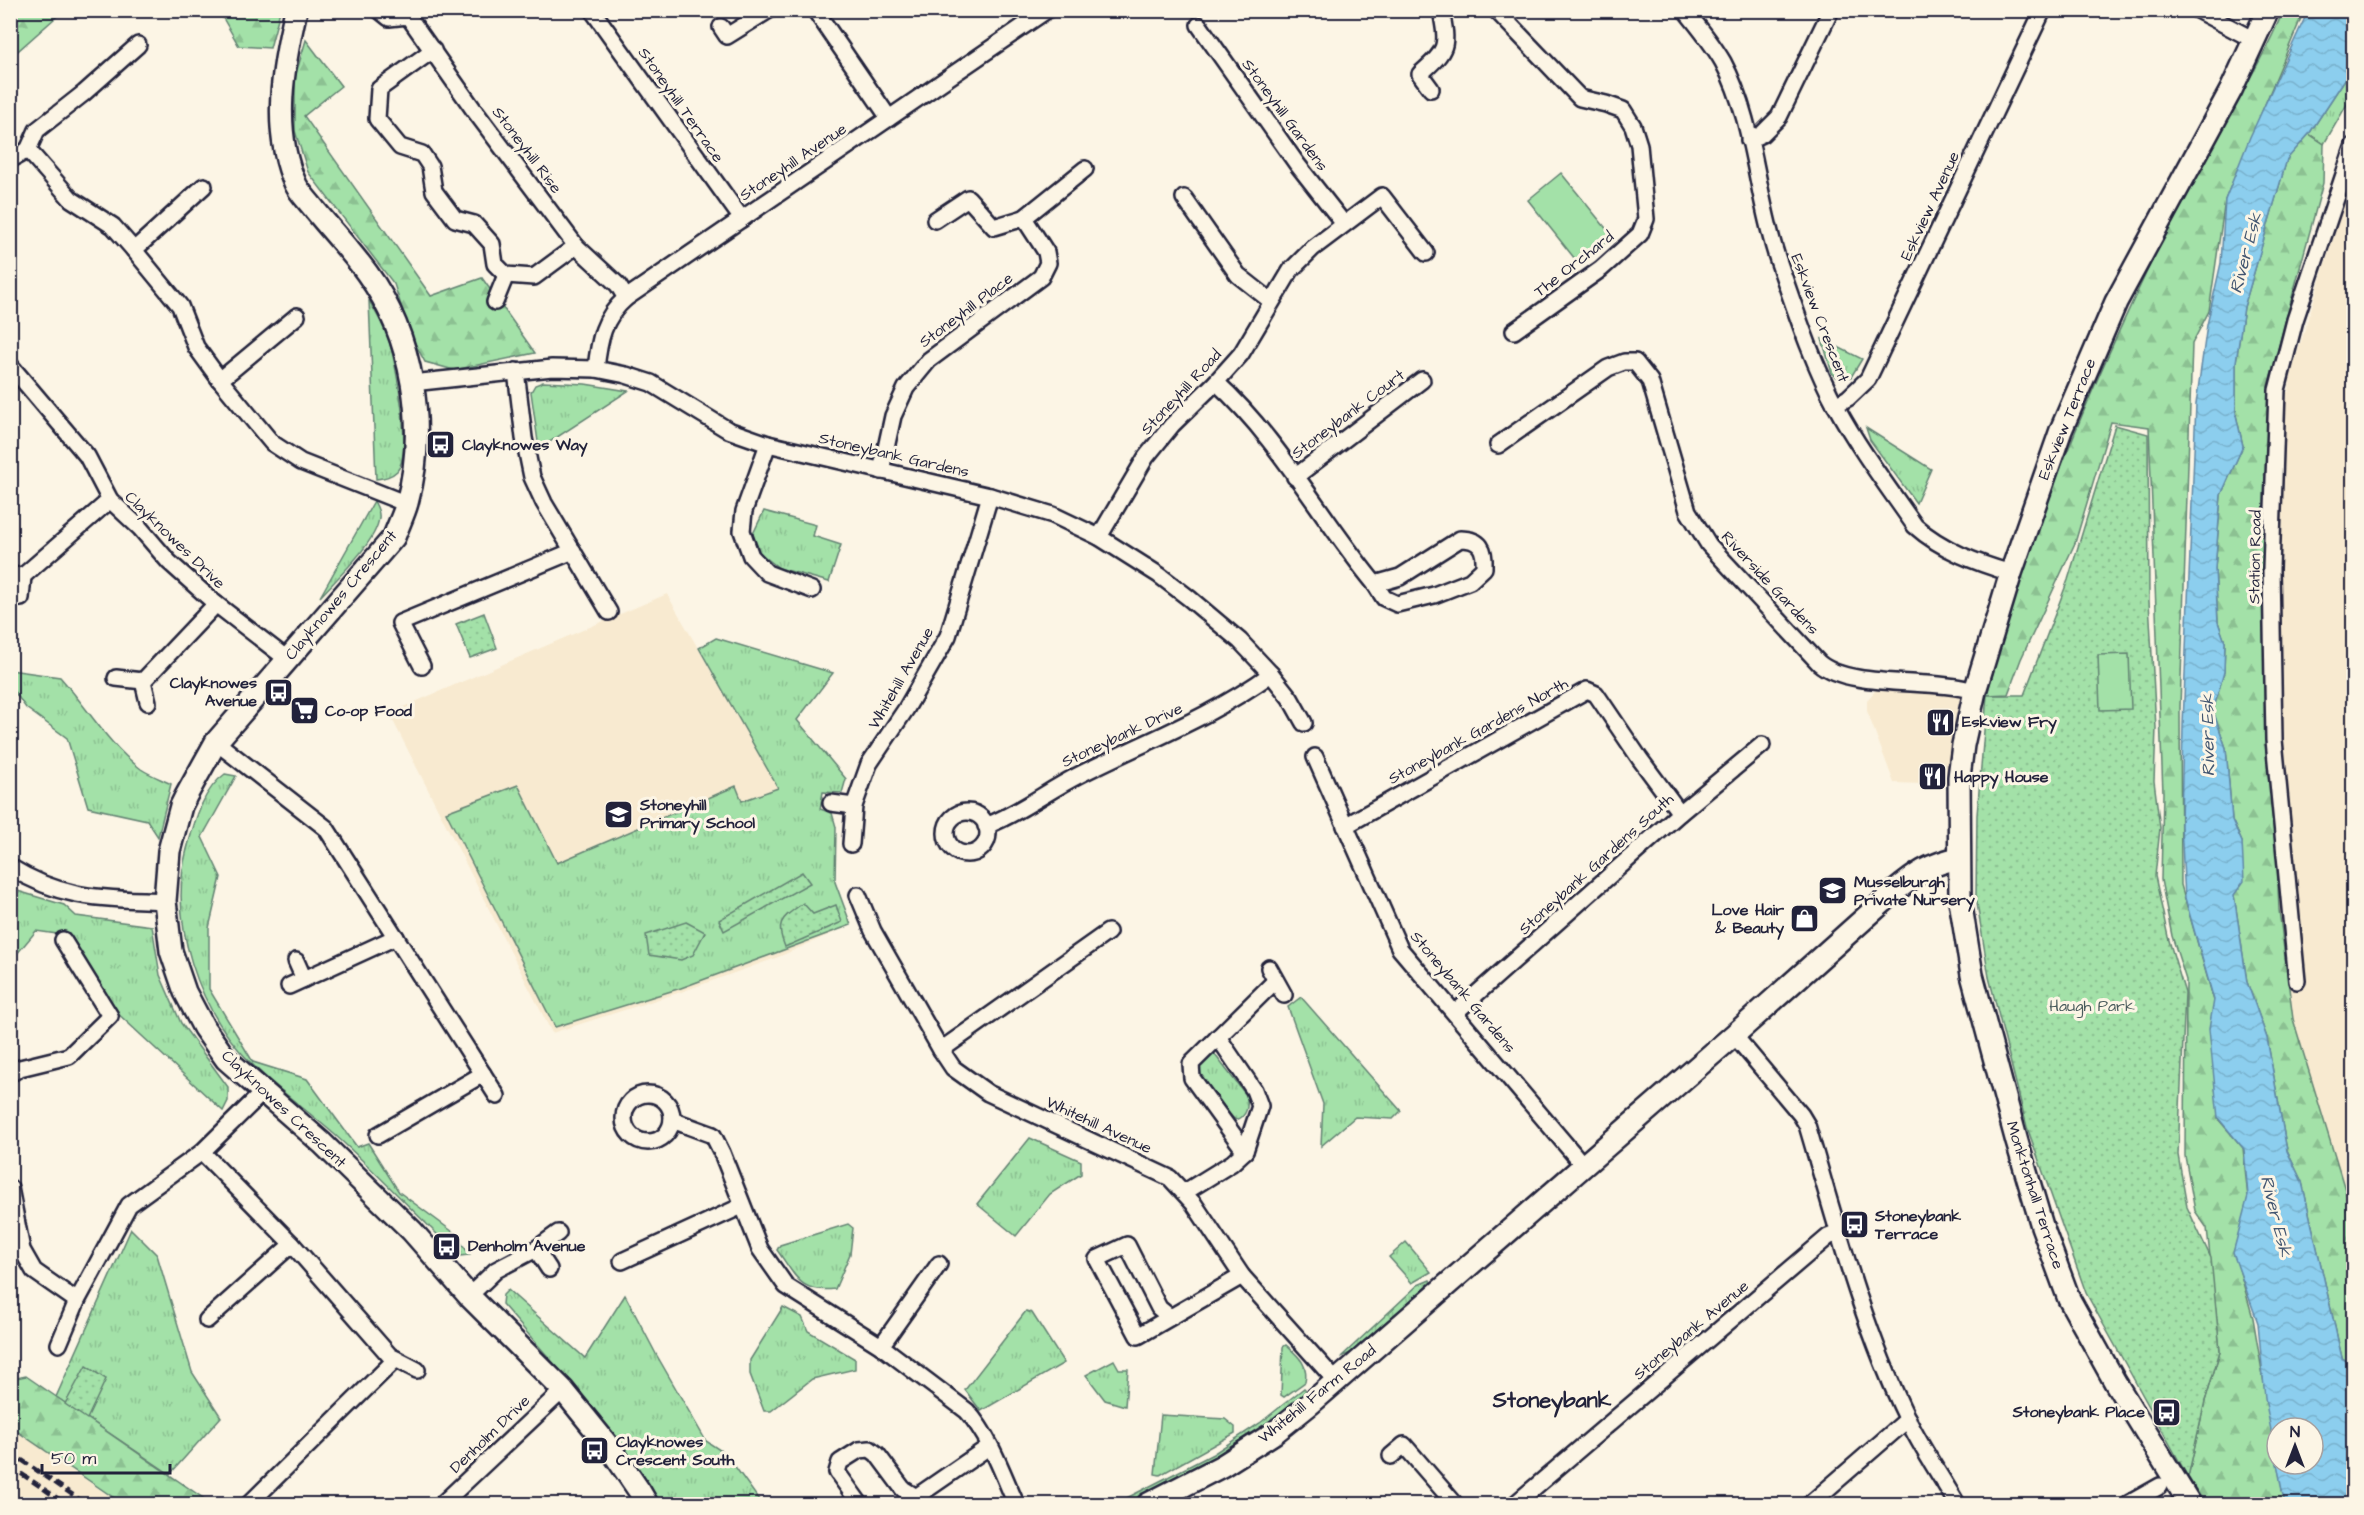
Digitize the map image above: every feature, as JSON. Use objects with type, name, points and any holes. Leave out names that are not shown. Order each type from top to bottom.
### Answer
[{"type":"street","name":"Clayknowes Crescent","points":[[296,10],[283,93],[283,141],[296,186],[367,273],[386,302],[403,346],[412,382],[416,424],[414,470],[407,504],[394,537],[216,742],[181,806],[169,851],[165,901],[171,951],[184,992],[204,1028],[226,1059],[338,1159],[412,1232],[469,1296],[562,1390],[610,1448],[647,1504]]},
{"type":"street","name":"Stoneyhill Rise","points":[[379,10],[388,18],[410,14],[474,110],[576,246],[618,285],[626,298]]},
{"type":"street","name":"Stoneyhill Terrace","points":[[592,10],[742,219]]},
{"type":"street","points":[[721,27],[727,36],[769,10]]},
{"type":"street","points":[[815,10],[889,118]]},
{"type":"street","name":"Stoneyhill Avenue","points":[[596,369],[599,338],[606,320],[615,307],[626,298],[1047,10]]},
{"type":"street","points":[[1431,89],[1420,74],[1441,55],[1446,40],[1441,10]]},
{"type":"street","name":"The Orchard","points":[[1496,10],[1580,98],[1623,110],[1633,126],[1639,145],[1646,219],[1640,234],[1601,269],[1514,331]]},
{"type":"street","name":"Eskview Crescent","points":[[1685,10],[1705,34],[1723,63],[1737,96],[1749,140],[1761,202],[1778,259],[1817,366],[1852,435],[1915,526],[1927,537],[1952,552],[2011,573]]},
{"type":"street","points":[[1749,140],[1762,134],[1779,117],[1831,10]]},
{"type":"street","name":"Eskview Avenue","points":[[1835,405],[1848,398],[1868,379],[2043,10]]},
{"type":"street","points":[[2197,10],[2254,40]]},
{"type":"street","name":"Eskview Terrace","points":[[1959,858],[1959,777],[1963,745],[1975,691],[2011,573],[2061,430],[2116,302],[2231,90],[2268,10]]},
{"type":"street","name":"Stoneyhill Gardens","points":[[1199,25],[1297,164],[1344,224]]},
{"type":"street","points":[[10,160],[28,150],[37,130],[84,93],[138,45]]},
{"type":"street","points":[[433,50],[380,89],[376,119],[400,147],[422,154],[430,166],[434,191],[455,219],[474,224],[492,244],[495,264],[506,275],[534,277],[576,246]]},
{"type":"street","name":"Station Road","points":[[2297,981],[2274,740],[2271,569],[2277,390],[2295,320],[2354,145]]},
{"type":"street","points":[[28,150],[71,199],[113,226],[134,250],[180,306],[196,348],[272,443],[301,462],[407,504]]},
{"type":"street","points":[[935,220],[968,198],[994,227],[1024,218],[1085,169]]},
{"type":"street","points":[[134,250],[204,186]]},
{"type":"street","name":"Stoneyhill Road","points":[[1099,537],[1146,457],[1172,425],[1241,354],[1270,301],[1291,270],[1313,248],[1382,196],[1426,253]]},
{"type":"street","points":[[1184,198],[1238,275],[1270,301]]},
{"type":"street","name":"Stoneyhill Place","points":[[881,471],[893,416],[906,388],[928,360],[1041,277],[1048,263],[1046,252],[1024,218]]},
{"type":"street","points":[[495,302],[506,275]]},
{"type":"street","points":[[220,380],[297,316]]},
{"type":"street","name":"Riverside Gardens","points":[[1498,446],[1608,368],[1624,362],[1635,362],[1650,381],[1688,511],[1709,545],[1819,663],[1826,669],[1848,677],[1948,685],[1975,691]]},
{"type":"street","name":"Clayknowes Drive","points":[[10,365],[87,456],[110,500],[140,528],[169,562],[216,604],[286,659]]},
{"type":"street","name":"Stoneybank Gardens","points":[[412,382],[552,368],[596,369],[626,375],[651,383],[728,429],[768,444],[990,496],[1053,515],[1099,537],[1159,575],[1189,598],[1240,641],[1271,674],[1290,698],[1304,723]]},
{"type":"street","points":[[516,371],[524,438],[532,477],[544,503],[609,612]]},
{"type":"street","name":"Stoneybank Court","points":[[1294,477],[1422,380]]},
{"type":"street","name":"Stoneybank Court","points":[[1216,382],[1270,442],[1345,548],[1384,598],[1398,604],[1434,595],[1470,580],[1484,568],[1485,553],[1479,544],[1460,540],[1400,577],[1375,584]]},
{"type":"street","points":[[768,444],[744,511],[742,531],[751,556],[767,573],[805,584]]},
{"type":"street","name":"Whitehill Avenue","points":[[851,844],[855,806],[869,764],[906,709],[948,636],[990,496]]},
{"type":"street","name":"Clayknowes Drive","points":[[21,598],[17,575],[110,500]]},
{"type":"street","points":[[422,666],[400,623],[573,551]]},
{"type":"street","name":"Clayknowes Drive","points":[[143,681],[216,604]]},
{"type":"street","name":"Stoneybank Drive","points":[[986,826],[1010,817],[1060,784],[1212,712],[1271,674]]},
{"type":"street","points":[[116,678],[143,681],[148,702]]},
{"type":"street","name":"Stoneybank Gardens North","points":[[1345,826],[1587,690],[1596,694],[1680,813]]},
{"type":"street","points":[[216,742],[326,828],[497,1096]]},
{"type":"street","name":"Stoneybank Gardens South","points":[[1455,1013],[1680,813],[1762,745]]},
{"type":"street","name":"Stoneybank Gardens","points":[[1315,757],[1400,949],[1583,1165]]},
{"type":"street","points":[[831,803],[855,806]]},
{"type":"street","points":[[1583,1165],[1920,871],[1937,863],[1959,858]]},
{"type":"street","name":"Monktonhall Terrace","points":[[1959,858],[1960,900],[1972,975],[2042,1226],[2069,1299],[2115,1382],[2190,1504]]},
{"type":"street","points":[[10,867],[50,888],[85,897],[165,901]]},
{"type":"street","name":"Whitehill Avenue","points":[[858,895],[873,931],[940,1050],[953,1068],[988,1093],[1170,1178],[1185,1192],[1242,1276],[1337,1382]]},
{"type":"street","points":[[940,1050],[1098,947],[1108,932]]},
{"type":"street","points":[[289,986],[396,938]]},
{"type":"street","points":[[10,1074],[20,1068],[69,1056],[111,1016],[63,940]]},
{"type":"street","points":[[296,961],[304,979]]},
{"type":"street","points":[[1245,1150],[1192,1078],[1191,1064],[1218,1037],[1272,974],[1284,995]]},
{"type":"street","points":[[1734,1035],[1801,1115],[1806,1125],[1877,1348],[1908,1419],[1957,1504]]},
{"type":"street","points":[[1185,1192],[1233,1163],[1245,1150],[1260,1106],[1254,1090],[1218,1037]]},
{"type":"street","points":[[378,1135],[483,1074]]},
{"type":"street","points":[[60,1344],[77,1301],[129,1205],[202,1152],[262,1093]]},
{"type":"street","points":[[672,1120],[713,1135],[760,1249],[786,1286],[881,1346],[967,1411],[990,1446],[1016,1504]]},
{"type":"street","points":[[202,1152],[292,1244],[390,1356],[417,1370]]},
{"type":"street","name":"Whitehill Farm Road","points":[[1148,1504],[1222,1466],[1274,1433],[1337,1382],[1583,1165]]},
{"type":"street","points":[[10,1188],[22,1250],[34,1271],[77,1301]]},
{"type":"street","points":[[622,1261],[742,1206]]},
{"type":"street","points":[[469,1296],[496,1270],[536,1249],[558,1233]]},
{"type":"street","name":"Stoneybank Avenue","points":[[1515,1504],[1828,1237],[1839,1233]]},
{"type":"street","points":[[207,1320],[292,1244]]},
{"type":"street","points":[[1170,1317],[1159,1308],[1127,1245],[1096,1259],[1138,1336],[1242,1276]]},
{"type":"street","points":[[536,1249],[549,1269]]},
{"type":"street","points":[[881,1346],[939,1264]]},
{"type":"street","points":[[249,1504],[396,1359]]},
{"type":"street","name":"Denholm Drive","points":[[442,1504],[562,1390]]},
{"type":"street","points":[[1809,1504],[1908,1419]]},
{"type":"street","points":[[1391,1456],[1404,1445],[1455,1504]]},
{"type":"street","points":[[860,1504],[837,1472],[840,1462],[860,1450],[870,1449],[877,1454],[915,1501],[990,1446]]},
{"type":"street","points":[[2128,1504],[2160,1486]]},
{"type":"shaded area","points":[[2353,174],[2353,1216],[2293,1019],[2279,910],[2267,617],[2268,386],[2289,392],[2290,377]]},
{"type":"shaded area","name":"Stoneyhill Primary School","points":[[667,594],[778,788],[851,925],[776,958],[681,992],[552,1033],[389,713]]},
{"type":"shaded area","points":[[1876,690],[1937,690],[1964,697],[1951,785],[1894,783],[1867,711],[1867,700]]},
{"type":"shaded area","points":[[10,1427],[102,1491],[123,1504],[11,1504]]},
{"type":"green space","points":[[11,10],[63,10],[63,11],[11,57]]},
{"type":"green space","points":[[219,11],[280,11],[270,48],[239,46]]},
{"type":"green space","points":[[2283,11],[2304,11],[2225,200],[2209,311],[2192,344],[2180,707],[2181,885],[2216,1008],[2218,1119],[2243,1148],[2248,1198],[2234,1251],[2253,1318],[2270,1416],[2265,1416],[2265,1476],[2280,1476],[2286,1504],[2205,1504],[2188,1477],[2205,1401],[2220,1351],[2207,1228],[2195,1211],[2185,1156],[2186,980],[2172,936],[2161,880],[2163,793],[2149,427],[2111,422],[2075,543],[2021,659],[2008,694],[1987,695],[2026,562],[2049,497],[2102,369],[2191,182],[2263,55]]},
{"type":"green space","points":[[306,40],[341,86],[304,116],[431,296],[482,278],[535,353],[454,370],[425,362],[411,336],[394,284],[308,172],[295,131],[295,77]]},
{"type":"green space","points":[[2353,67],[2353,94],[2324,144],[2309,134]]},
{"type":"green space","points":[[2309,134],[2324,144],[2323,183],[2268,386],[2267,617],[2279,910],[2293,1019],[2353,1216],[2353,1365],[2342,1358],[2302,1182],[2287,1151],[2267,1038],[2247,982],[2234,895],[2242,842],[2232,820],[2226,748],[2213,711],[2224,672],[2225,642],[2218,622],[2215,569],[2221,495],[2243,446],[2236,415],[2236,362],[2244,307],[2287,159]]},
{"type":"green space","points":[[1561,173],[1613,237],[1579,264],[1528,200]]},
{"type":"green space","points":[[369,300],[384,328],[391,349],[399,385],[403,427],[402,461],[397,471],[385,478],[376,479]]},
{"type":"green space","points":[[1822,339],[1862,359],[1851,377],[1838,378],[1832,373]]},
{"type":"green space","points":[[543,382],[585,384],[628,391],[539,449],[531,392],[535,385]]},
{"type":"green space","name":"Haugh Park","points":[[2115,425],[2148,434],[2149,601],[2156,728],[2154,781],[2160,828],[2155,876],[2168,937],[2185,993],[2178,1155],[2187,1207],[2211,1258],[2220,1351],[2205,1401],[2188,1477],[2086,1293],[2027,1127],[1989,977],[1976,897],[1977,815],[1987,695],[2024,695],[2068,580]]},
{"type":"green space","points":[[1866,428],[1931,469],[1916,503],[1870,440]]},
{"type":"green space","points":[[374,501],[379,511],[379,518],[371,538],[355,560],[320,597]]},
{"type":"green space","points":[[764,511],[816,525],[813,536],[841,545],[829,582],[779,568],[756,550],[752,536]]},
{"type":"green space","points":[[484,613],[497,648],[470,658],[456,624]]},
{"type":"green space","points":[[716,638],[833,673],[797,720],[846,779],[842,793],[823,792],[820,809],[832,813],[836,827],[835,882],[851,925],[681,988],[555,1027],[446,812],[518,785],[557,863],[736,786],[742,801],[778,788],[699,648]]},
{"type":"green space","points":[[2129,654],[2131,709],[2100,710],[2098,655]]},
{"type":"green space","points":[[10,670],[60,677],[118,749],[144,771],[171,784],[158,837],[147,820],[88,807],[67,738],[26,708],[11,687]]},
{"type":"green space","points":[[225,774],[236,776],[202,837],[221,877],[209,928],[209,989],[253,1062],[307,1079],[357,1147],[368,1143],[399,1192],[453,1232],[470,1255],[460,1256],[346,1145],[250,1062],[232,1041],[202,991],[185,935],[182,877],[187,849],[200,808],[210,789]]},
{"type":"green space","points":[[802,872],[810,883],[724,931],[719,920]]},
{"type":"green space","points":[[11,889],[64,905],[76,916],[152,926],[160,975],[181,1023],[228,1087],[228,1101],[223,1111],[114,1010],[57,934],[36,931],[11,961]]},
{"type":"green space","points":[[803,903],[813,914],[836,905],[842,922],[785,947],[780,931],[782,921]]},
{"type":"green space","points":[[686,922],[705,932],[693,955],[681,960],[649,955],[646,935]]},
{"type":"green space","points":[[1301,997],[1401,1111],[1393,1119],[1355,1117],[1321,1146],[1323,1104],[1288,1007]]},
{"type":"green space","points":[[1212,1051],[1246,1095],[1246,1110],[1243,1116],[1236,1120],[1198,1072],[1196,1063]]},
{"type":"green space","points":[[1030,1138],[1081,1161],[1081,1174],[1050,1194],[1016,1236],[977,1204]]},
{"type":"green space","points":[[848,1224],[853,1228],[850,1254],[835,1289],[813,1288],[800,1281],[777,1250],[780,1245]]},
{"type":"green space","points":[[131,1229],[157,1255],[192,1372],[221,1417],[170,1474],[56,1397]]},
{"type":"green space","points":[[1406,1242],[1431,1272],[1412,1283],[1389,1257]]},
{"type":"green space","points":[[1430,1280],[1431,1282],[1355,1351],[1341,1357],[1418,1285]]},
{"type":"green space","points":[[508,1290],[585,1358],[625,1295],[706,1441],[726,1454],[762,1504],[658,1504],[643,1475],[571,1383],[502,1304],[503,1295]]},
{"type":"green space","points":[[783,1307],[802,1317],[808,1331],[855,1359],[855,1369],[812,1379],[771,1411],[764,1411],[750,1374],[750,1360]]},
{"type":"green space","points":[[1026,1311],[1032,1313],[1064,1363],[981,1411],[965,1390]]},
{"type":"green space","points":[[1286,1345],[1302,1361],[1306,1376],[1305,1382],[1284,1397],[1281,1395],[1283,1347]]},
{"type":"green space","points":[[1114,1360],[1119,1369],[1128,1369],[1125,1406],[1105,1400],[1086,1375]]},
{"type":"green space","points":[[86,1366],[106,1379],[87,1419],[65,1404]]},
{"type":"green space","points":[[26,1376],[209,1502],[224,1504],[123,1504],[11,1427],[11,1379]]},
{"type":"green space","points":[[1304,1388],[1307,1391],[1304,1396],[1217,1458],[1127,1504],[1115,1504],[1213,1454],[1260,1423]]},
{"type":"green space","points":[[1161,1415],[1225,1419],[1235,1427],[1235,1433],[1160,1475],[1155,1474]]},
{"type":"water","name":"River Esk","points":[[2308,11],[2353,11],[2353,67],[2309,134],[2287,159],[2244,307],[2236,362],[2236,415],[2243,446],[2221,495],[2215,569],[2218,622],[2225,642],[2224,672],[2213,711],[2226,748],[2232,820],[2242,842],[2244,881],[2234,895],[2247,982],[2267,1038],[2287,1151],[2302,1182],[2342,1358],[2353,1365],[2353,1504],[2286,1504],[2283,1496],[2279,1476],[2325,1476],[2325,1416],[2268,1416],[2258,1323],[2233,1253],[2248,1196],[2244,1149],[2218,1118],[2209,1029],[2214,1000],[2185,898],[2181,826],[2183,724],[2196,404],[2207,325],[2221,263],[2225,200],[2250,137]]},
{"type":"railway","points":[[10,1452],[86,1504]]},
{"type":"railway","points":[[10,1466],[66,1504]]},
{"type":"place","name":"Clayknowes Way","points":[[441,445]]},
{"type":"place","name":"Clayknowes Avenue","points":[[278,692]]},
{"type":"place","name":"Co-op Food","points":[[304,711]]},
{"type":"place","name":"Eskview Fry","points":[[1941,722]]},
{"type":"place","name":"Happy House","points":[[1933,777]]},
{"type":"place","name":"Stoneyhill Primary School","points":[[619,814]]},
{"type":"place","name":"Musselburgh Private Nursery","points":[[1833,891]]},
{"type":"place","name":"Love Hair & Beauty","points":[[1805,919]]},
{"type":"place","name":"Stoneybank Terrace","points":[[1854,1225]]},
{"type":"place","name":"Denholm Avenue","points":[[447,1246]]},
{"type":"place","name":"Stoneybank Place","points":[[2166,1412]]},
{"type":"place","name":"Clayknowes Crescent South","points":[[595,1451]]},
{"type":"district","name":"Stoneybank","points":[[1552,1400]]}]
